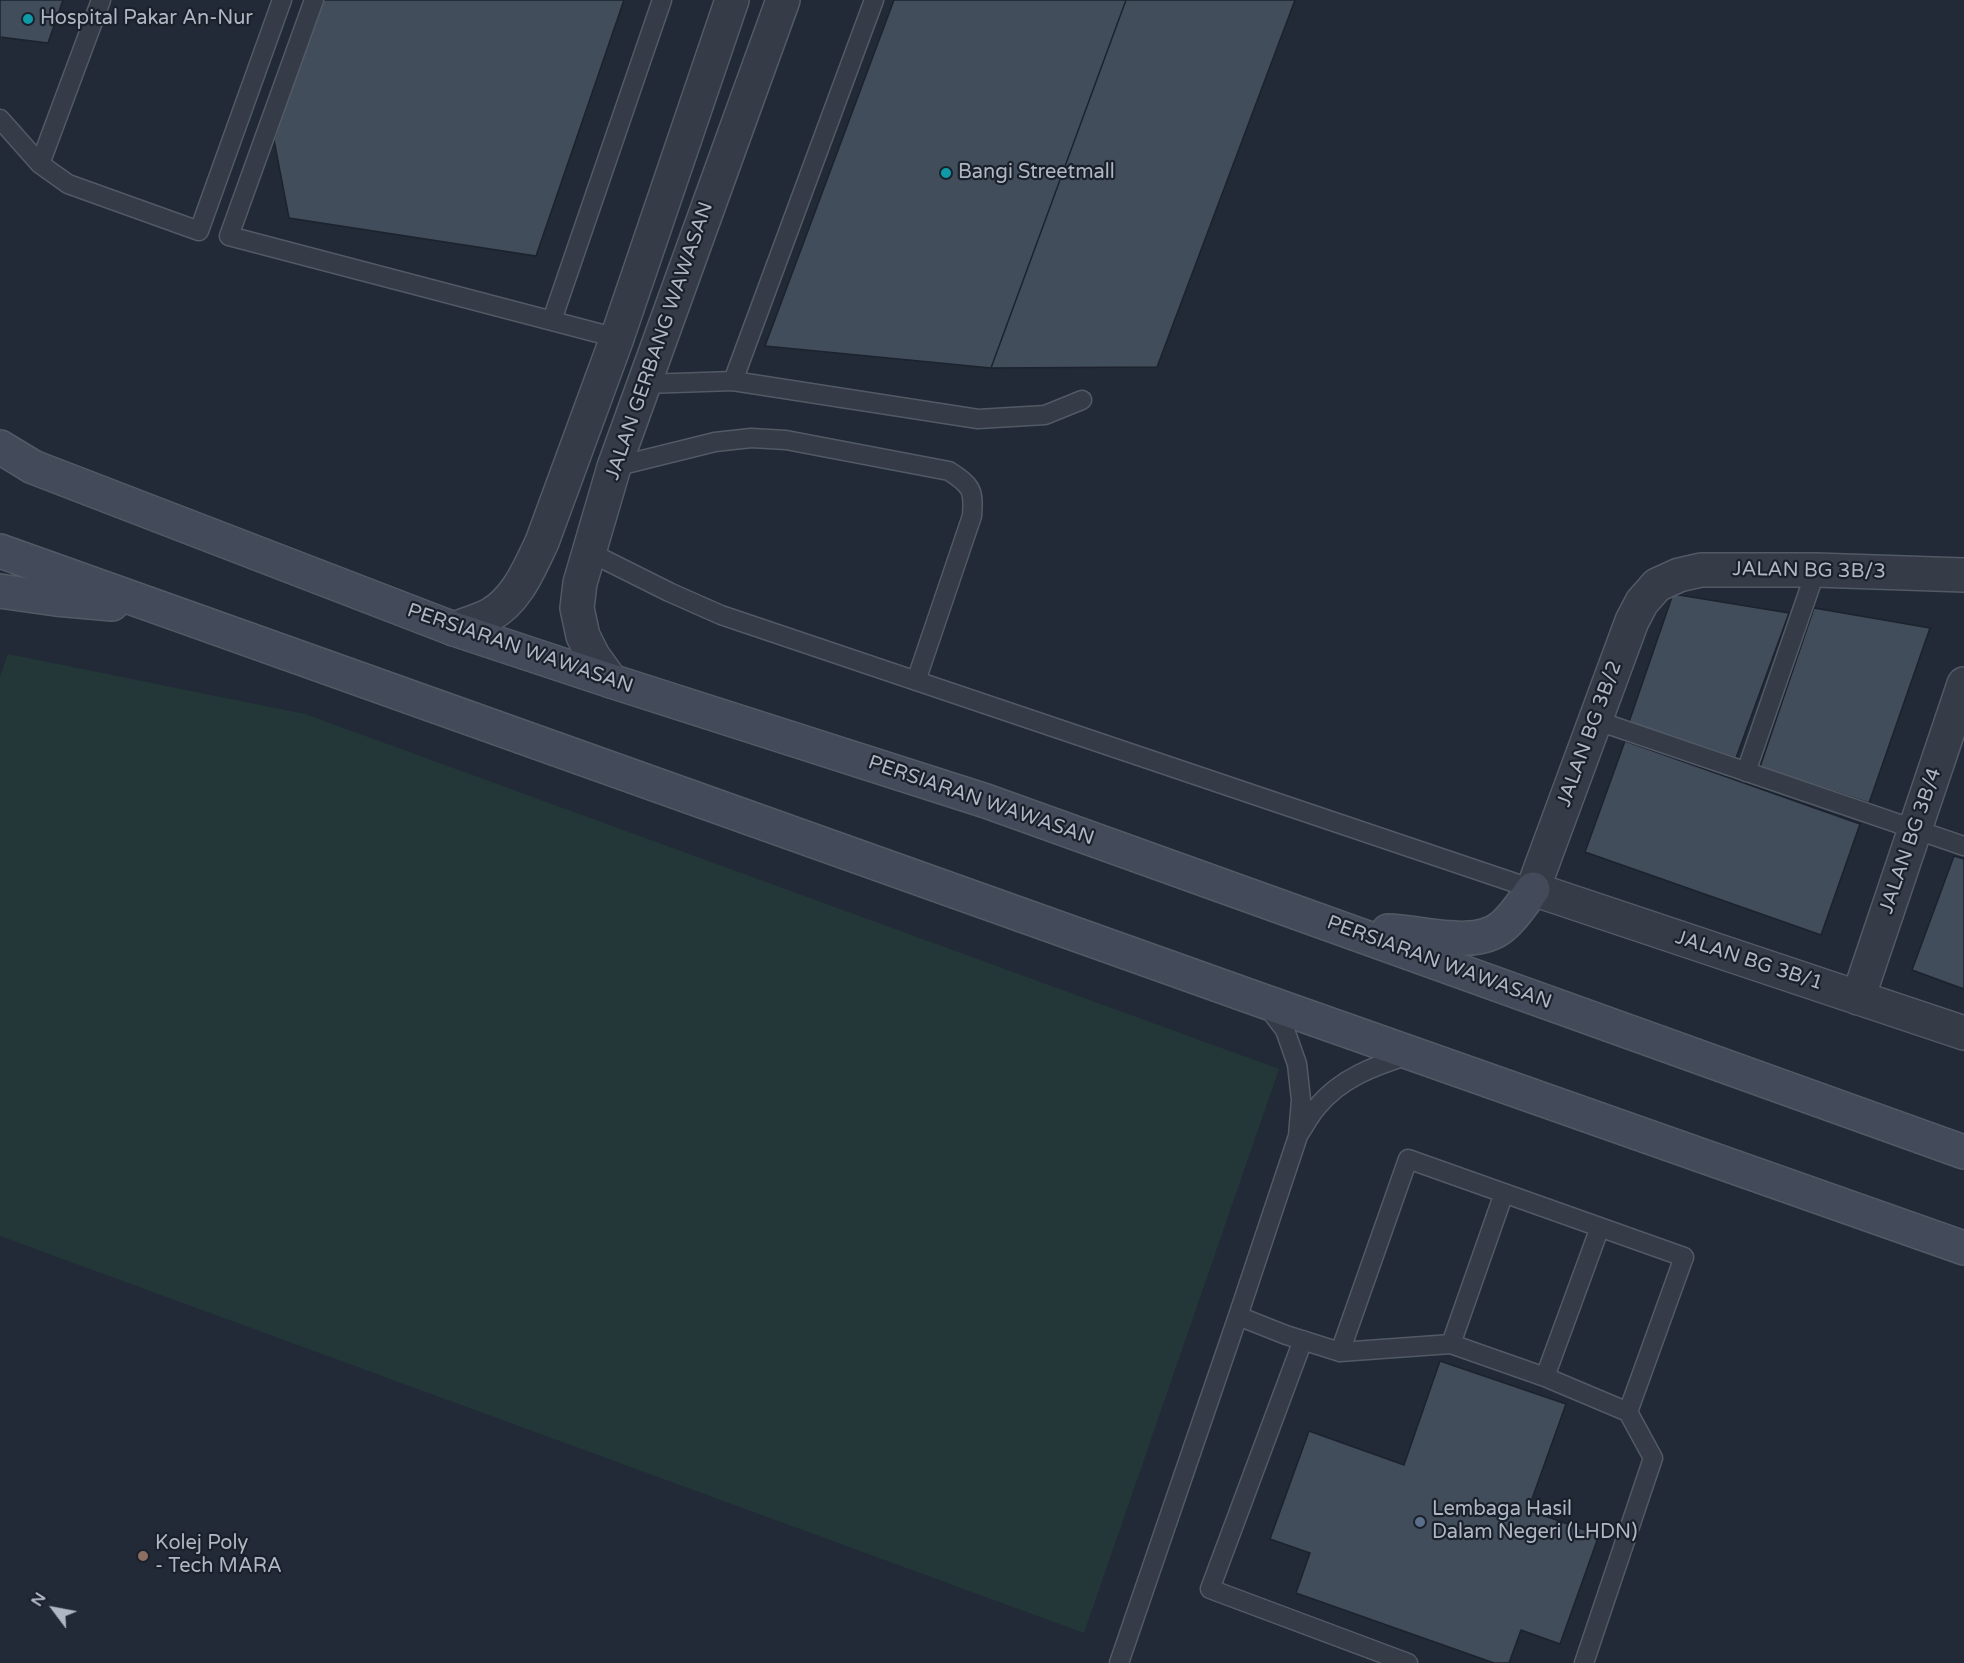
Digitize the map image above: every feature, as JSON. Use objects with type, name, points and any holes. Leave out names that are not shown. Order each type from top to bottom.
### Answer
[{"type":"main road","points":[[0,423],[33,467]]},
{"type":"main road","name":"PERSIARAN WAWASAN","points":[[0,447],[33,467],[454,628],[611,681],[986,801],[1964,1152]]},
{"type":"main road","points":[[0,551],[1964,1248]]},
{"type":"main road","points":[[0,591],[56,599],[159,608]]},
{"type":"main road","points":[[1351,931],[1391,931],[1448,938],[1483,938],[1503,927],[1533,889]]},
{"type":"street","points":[[454,628],[491,614],[516,591],[542,542],[617,338],[732,0]]},
{"type":"street","name":"JALAN GERBANG WAWASAN","points":[[611,681],[593,656],[583,636],[577,608],[580,583],[614,467],[783,0]]},
{"type":"street","name":"JALAN BG 3B/3","points":[[1657,585],[1679,575],[1701,570],[1816,570],[1964,575]]},
{"type":"street","name":"JALAN BG 3B/2","points":[[1533,889],[1632,621],[1642,602],[1657,585]]},
{"type":"street","name":"JALAN BG 3B/4","points":[[1858,998],[1964,684]]},
{"type":"street","name":"JALAN BG 3B/1","points":[[1533,889],[1964,1033]]},
{"type":"lane","points":[[40,164],[101,0]]},
{"type":"lane","points":[[199,231],[282,0]]},
{"type":"lane","points":[[229,236],[314,0]]},
{"type":"lane","points":[[552,320],[662,0]]},
{"type":"lane","points":[[733,381],[874,0]]},
{"type":"lane","points":[[0,119],[40,164],[68,184],[199,231],[229,236],[617,338]]},
{"type":"lane","points":[[645,384],[733,381],[978,419],[1045,415],[1082,400]]},
{"type":"lane","points":[[614,467],[715,442],[752,438],[786,440],[949,471],[964,481],[973,496],[972,516],[916,681]]},
{"type":"lane","points":[[589,552],[721,615],[1533,889]]},
{"type":"lane","points":[[1746,771],[1816,570]]},
{"type":"lane","points":[[1595,720],[1964,846]]},
{"type":"lane","points":[[1119,1663],[1298,1136],[1301,1100],[1297,1064],[1284,1030],[1263,1001]]},
{"type":"lane","points":[[1298,1136],[1317,1107],[1345,1080],[1373,1066],[1412,1054]]},
{"type":"lane","points":[[1340,1352],[1408,1159],[1684,1257],[1628,1412]]},
{"type":"lane","points":[[1451,1344],[1504,1193]]},
{"type":"lane","points":[[1545,1377],[1600,1227]]},
{"type":"lane","points":[[1238,1316],[1340,1352],[1451,1344],[1545,1377],[1628,1412],[1653,1458],[1584,1663]]},
{"type":"lane","points":[[1303,1340],[1210,1589],[1408,1663]]},
{"type":"shaded area","points":[[8,654],[305,714],[1279,1069],[1084,1633],[0,1236],[0,677]]},
{"type":"building","name":"Hospital Pakar An-Nur","points":[[0,0],[63,0],[48,43],[0,37]]},
{"type":"building","points":[[321,0],[624,0],[536,256],[289,218],[274,140]]},
{"type":"building","name":"Bangi Streetmall","points":[[894,0],[1126,0],[991,368],[765,346]]},
{"type":"building","points":[[1126,0],[1295,0],[1157,367],[991,368]]},
{"type":"building","points":[[1673,594],[1789,613],[1736,758],[1629,722]]},
{"type":"building","points":[[1814,608],[1930,628],[1869,803],[1760,767]]},
{"type":"building","points":[[1625,741],[1860,824],[1821,935],[1585,852]]},
{"type":"building","points":[[1954,856],[1964,859],[1964,989],[1912,970]]},
{"type":"building","name":"Lembaga Hasil Dalam Negeri (LHDN)","points":[[1440,1361],[1566,1404],[1528,1510],[1599,1535],[1560,1644],[1521,1630],[1509,1663],[1494,1663],[1296,1593],[1310,1553],[1270,1539],[1309,1431],[1404,1465]]},
{"type":"place","name":"Hospital Pakar An-Nur","points":[[28,19]]},
{"type":"place","name":"Bangi Streetmall","points":[[946,173]]},
{"type":"place","name":"Lembaga Hasil Dalam Negeri (LHDN)","points":[[1420,1522]]},
{"type":"place","name":"Kolej Poly - Tech MARA","points":[[143,1556]]}]
